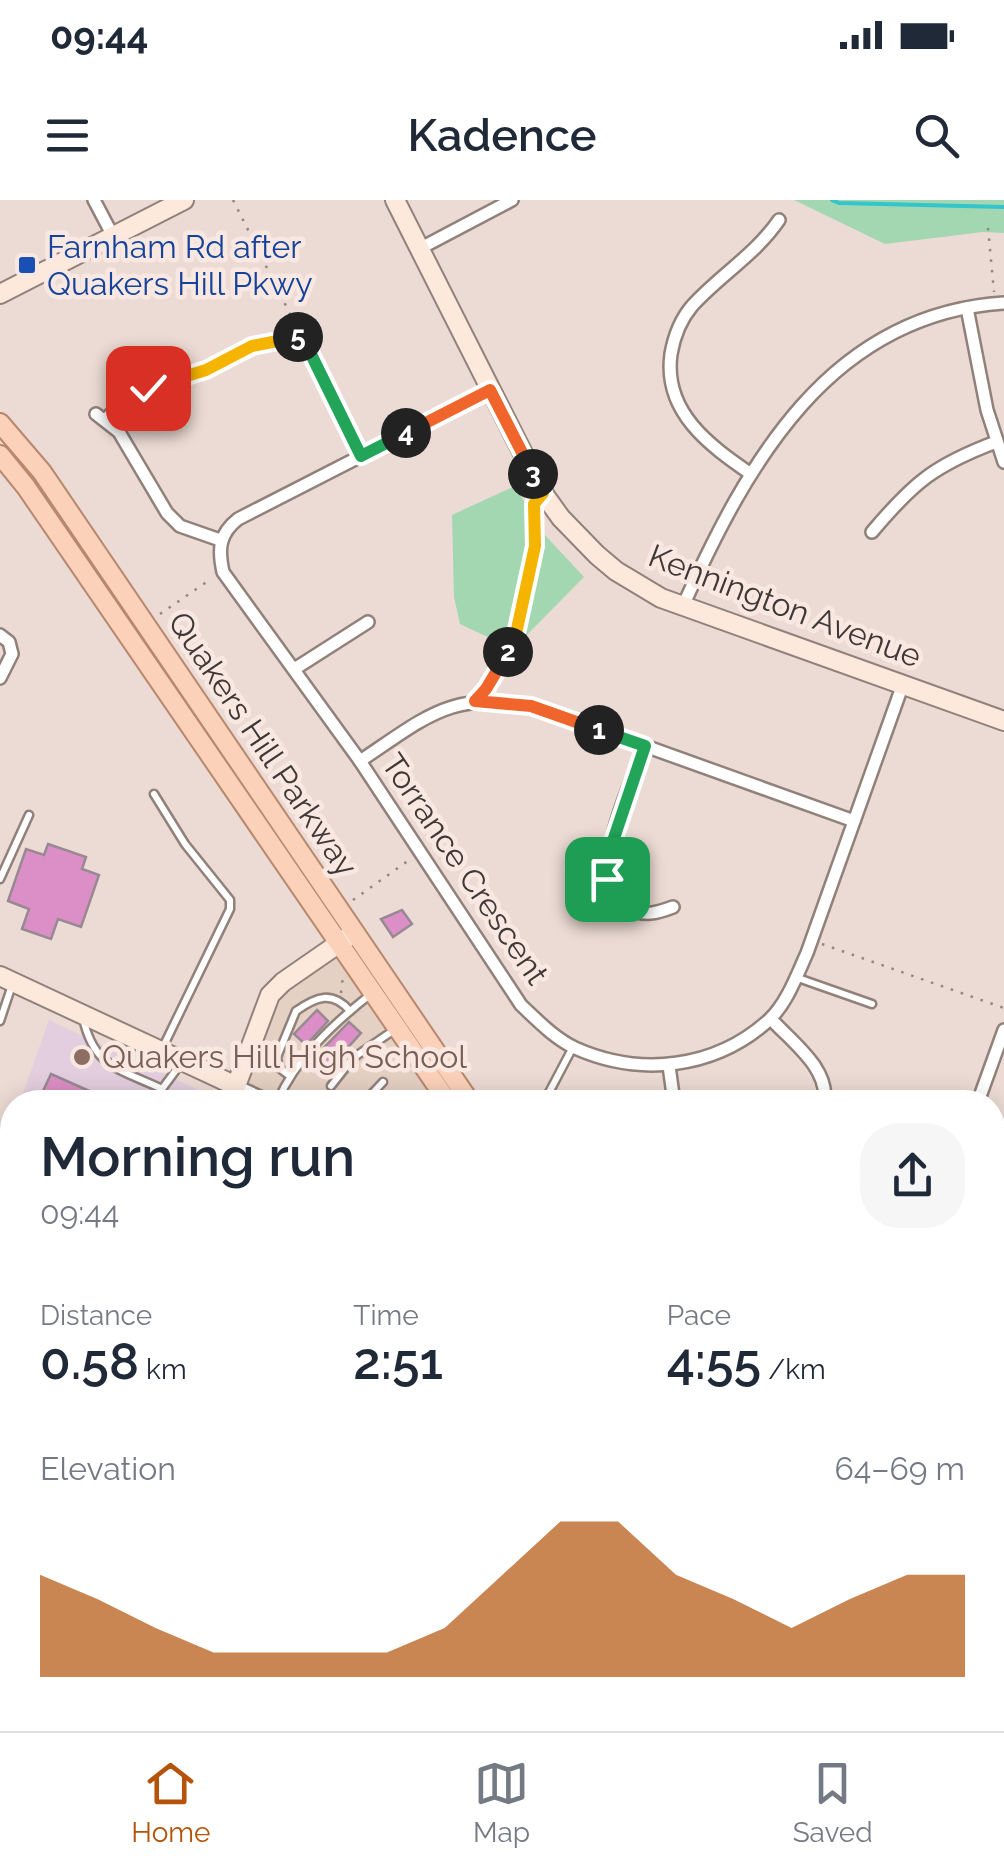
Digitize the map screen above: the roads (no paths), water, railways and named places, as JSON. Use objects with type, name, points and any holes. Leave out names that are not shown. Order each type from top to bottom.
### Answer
[{"type":"main road","name":"Quakers Hill Parkway","points":[[0,423],[42,472],[462,1090]]},
{"type":"main road","name":"Quakers Hill Parkway","points":[[0,455],[26,487],[440,1090]]},
{"type":"street","points":[[94,200],[113,236]]},
{"type":"street","points":[[0,294],[184,200]]},
{"type":"street","name":"Kennington Avenue","points":[[395,200],[543,493],[578,537],[616,571],[660,598],[1004,721]]},
{"type":"street","points":[[419,249],[512,200]]},
{"type":"street","points":[[751,474],[701,436],[684,417],[672,386],[670,363],[674,340],[688,311],[763,243],[779,220]]},
{"type":"street","points":[[683,606],[751,474],[788,418],[841,366],[897,332],[967,308],[1000,303]]},
{"type":"street","points":[[967,308],[996,442],[1004,462]]},
{"type":"street","points":[[361,456],[302,336],[252,346],[206,370],[148,388],[100,417],[119,432],[167,512],[180,526],[220,540],[238,518],[361,456],[490,390]]},
{"type":"street","points":[[872,532],[928,474],[996,442]]},
{"type":"street","name":"Torrance Crescent","points":[[220,540],[223,572],[296,668],[422,852],[520,1005],[572,1047],[619,1063],[669,1066],[708,1057],[771,1018],[796,977],[903,684]]},
{"type":"street","points":[[296,668],[368,622]]},
{"type":"street","points":[[0,636],[9,642],[12,654],[0,678]]},
{"type":"street","points":[[360,762],[433,713],[475,701],[542,709],[854,821]]},
{"type":"street","points":[[645,746],[610,850],[607,879],[615,898],[630,910],[648,914],[673,906]]},
{"type":"street","points":[[236,1086],[270,995],[282,982],[355,932]]},
{"type":"street","points":[[7,979],[246,1090]]},
{"type":"street","points":[[771,1018],[822,1075],[825,1090]]},
{"type":"street","points":[[982,1090],[1003,1035]]},
{"type":"street","points":[[669,1066],[672,1090]]},
{"type":"lane","points":[[154,794],[185,844],[227,893],[230,909],[162,1051]]},
{"type":"lane","points":[[0,879],[29,816]]},
{"type":"lane","points":[[796,977],[872,1004]]},
{"type":"lane","points":[[0,1022],[7,979]]},
{"type":"lane","points":[[281,1090],[350,1011],[372,993]]},
{"type":"lane","points":[[290,1076],[278,1066],[278,1057],[296,1011],[322,997],[340,1001],[350,1011]]},
{"type":"lane","points":[[82,1012],[89,1044],[102,1060],[162,1089],[183,1061]]},
{"type":"lane","points":[[331,1086],[353,1058],[397,1028]]},
{"type":"lane","points":[[550,1090],[572,1047]]},
{"type":"lane","points":[[375,1090],[382,1082]]},
{"type":"waterway","points":[[832,200],[1004,207]]},
{"type":"place","name":"Farnham Rd after Quakers Hill Pkwy","points":[[27,265]]},
{"type":"place","name":"Quakers Hill High School","points":[[82,1057]]}]
